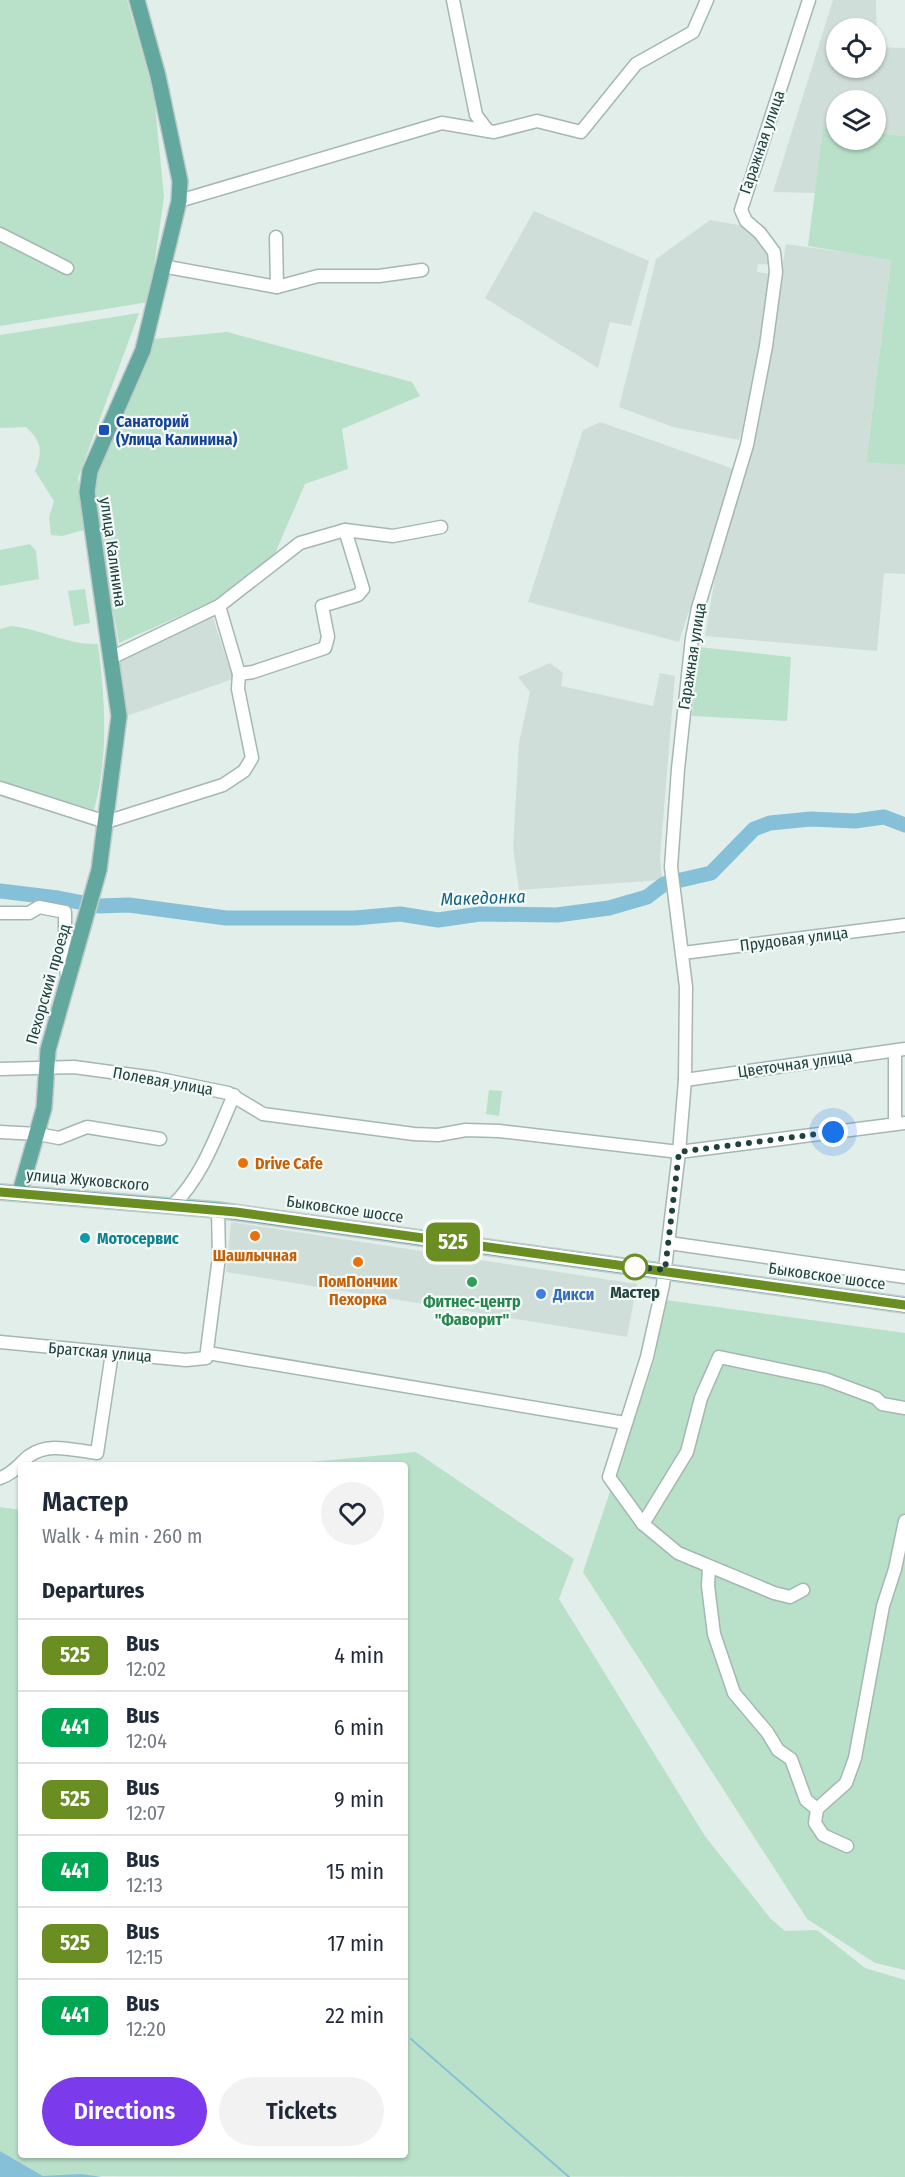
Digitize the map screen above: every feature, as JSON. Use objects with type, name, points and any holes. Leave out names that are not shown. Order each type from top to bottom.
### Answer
[{"type":"main road","name":"улица Калинина","points":[[90,904],[106,822],[118,716],[87,492],[90,471],[143,350],[179,201],[180,181],[158,76],[137,0]]},
{"type":"main road","name":"Пехорский проезд","points":[[20,1192],[38,1134],[47,1093],[45,1067],[90,904]]},
{"type":"main road","name":"улица Жуковского","points":[[0,1192],[173,1205]]},
{"type":"main road","name":"Быковское шоссе","points":[[173,1205],[665,1270],[905,1305]]},
{"type":"street","points":[[453,0],[476,115],[488,131]]},
{"type":"street","points":[[179,201],[442,123],[494,132],[537,121],[581,132],[636,64],[693,32],[707,0]]},
{"type":"street","name":"Гаражная улица","points":[[643,1524],[609,1477],[646,1357],[665,1270],[679,1152],[685,1080],[686,987],[672,881],[678,769],[692,638],[698,608],[747,445],[766,346],[776,272],[774,252],[765,238],[746,221],[741,210],[742,200],[809,0]]},
{"type":"street","points":[[0,234],[67,268]]},
{"type":"street","points":[[276,237],[277,287]]},
{"type":"street","points":[[162,266],[277,287],[318,276],[379,276],[422,270]]},
{"type":"street","points":[[111,658],[219,606],[300,543],[345,530],[393,536],[441,527]]},
{"type":"street","points":[[239,674],[253,672],[325,648],[328,637],[322,606],[358,595],[363,589],[345,530]]},
{"type":"street","points":[[0,788],[106,822],[223,785],[244,771],[252,758],[238,689],[239,674],[219,606]]},
{"type":"street","points":[[0,913],[29,913],[39,908],[65,912],[65,938],[62,949],[68,979]]},
{"type":"street","name":"Прудовая улица","points":[[683,953],[905,925]]},
{"type":"street","points":[[234,1095],[262,1114],[292,1119],[414,1134],[438,1135],[466,1130],[499,1131],[679,1152],[900,1124],[900,1050]]},
{"type":"street","name":"Цветочная улица","points":[[685,1080],[900,1050]]},
{"type":"street","name":"Полевая улица","points":[[0,1069],[45,1067],[115,1072],[192,1084],[234,1095],[200,1170],[184,1194],[173,1205]]},
{"type":"street","points":[[0,1132],[66,1138],[87,1127],[160,1139]]},
{"type":"street","points":[[204,1357],[219,1257],[218,1210]]},
{"type":"street","points":[[669,1243],[905,1277]]},
{"type":"street","name":"Братская улица","points":[[0,1342],[112,1353],[204,1357],[625,1423]]},
{"type":"street","points":[[23,1462],[44,1447],[98,1453],[112,1353]]},
{"type":"street","points":[[803,1590],[790,1597],[709,1567],[678,1553],[643,1524],[687,1452],[701,1398],[719,1357],[825,1379],[876,1398],[882,1404],[905,1408]]},
{"type":"street","points":[[0,1478],[10,1475],[18,1467]]},
{"type":"street","points":[[847,1846],[823,1835],[815,1823],[817,1809],[846,1783],[855,1758],[883,1606],[895,1569],[905,1521]]},
{"type":"street","points":[[709,1567],[708,1586],[714,1634],[735,1693],[767,1732],[778,1750],[790,1760],[806,1800],[817,1809]]},
{"type":"shaded area","points":[[833,0],[876,0],[876,18],[827,18]]},
{"type":"shaded area","points":[[826,22],[826,78],[886,78],[886,47],[905,48],[905,136],[886,134],[886,90],[826,90],[826,128],[823,128],[815,193],[773,192]]},
{"type":"shaded area","points":[[534,211],[649,261],[631,326],[610,322],[598,368],[485,298]]},
{"type":"shaded area","points":[[710,220],[750,227],[772,252],[774,265],[758,264],[757,272],[773,274],[749,411],[739,440],[673,427],[619,407],[656,259]]},
{"type":"shaded area","points":[[786,244],[891,259],[866,461],[905,465],[905,574],[884,573],[877,651],[705,636],[718,560],[753,442]]},
{"type":"shaded area","points":[[600,422],[734,469],[679,642],[528,602],[583,430]]},
{"type":"shaded area","points":[[211,612],[233,679],[124,717],[119,656]]},
{"type":"shaded area","points":[[550,663],[563,673],[561,686],[653,706],[660,673],[675,676],[660,857],[662,880],[519,890],[513,848],[519,743],[530,692],[518,677]]},
{"type":"shaded area","points":[[231,1222],[637,1284],[627,1337],[226,1272]]},
{"type":"green space","points":[[0,0],[127,0],[154,95],[164,197],[149,302],[0,326]]},
{"type":"green space","points":[[823,128],[826,128],[826,150],[886,150],[886,134],[905,136],[905,465],[866,462],[891,260],[808,246]]},
{"type":"green space","points":[[139,313],[78,478],[84,530],[62,536],[51,535],[49,518],[54,501],[35,471],[40,452],[38,442],[26,427],[0,428],[0,335]]},
{"type":"green space","points":[[227,332],[412,382],[420,396],[342,429],[348,469],[305,484],[273,558],[218,599],[119,643],[93,496],[93,475],[154,339]]},
{"type":"green space","points":[[30,544],[36,551],[39,579],[0,586],[0,550]]},
{"type":"green space","points":[[85,589],[90,623],[74,626],[68,591]]},
{"type":"green space","points":[[11,626],[76,642],[98,644],[104,748],[94,810],[0,781],[0,629]]},
{"type":"green space","points":[[699,647],[791,657],[787,721],[692,716]]},
{"type":"green space","points":[[489,1090],[502,1091],[499,1116],[486,1114]]},
{"type":"green space","points":[[666,1300],[905,1333],[905,1970],[875,1963],[807,1919],[583,1572],[654,1361]]},
{"type":"green space","points":[[416,1452],[574,1559],[559,1599],[705,1836],[771,1919],[785,1931],[817,1930],[865,1968],[905,1980],[905,2177],[43,2176],[0,2151],[0,1507],[18,1510],[18,2158],[408,2158],[408,1462],[311,1462]]},
{"type":"water","points":[[0,2151],[43,2176],[81,2174],[102,2177],[0,2177]]},
{"type":"waterway","name":"Македонка","points":[[0,891],[99,906],[129,905],[226,918],[355,918],[400,914],[438,920],[480,914],[557,915],[609,908],[647,897],[664,884],[711,873],[754,829],[770,823],[811,819],[855,821],[884,817],[905,825]]},
{"type":"waterway","points":[[411,2039],[569,2177]]},
{"type":"bus line","name":"525","points":[[0,1192],[236,1212],[905,1305]]},
{"type":"place","name":"Санаторий (Улица Калинина)","points":[[104,430]]},
{"type":"place","name":"Drive Cafe","points":[[243,1163]]},
{"type":"place","name":"Шашлычная","points":[[255,1236]]},
{"type":"place","name":"Мотосервис","points":[[85,1238]]},
{"type":"place","name":"ПомПончик Пехорка","points":[[358,1262]]},
{"type":"place","name":"Мастер","points":[[635,1267]]},
{"type":"place","name":"Фитнес-центр \"Фаворит\"","points":[[472,1282]]},
{"type":"place","name":"Дикси","points":[[541,1294]]},
{"type":"route","points":[[635,1267],[626,1266],[665,1270],[679,1152],[833,1132]]}]
